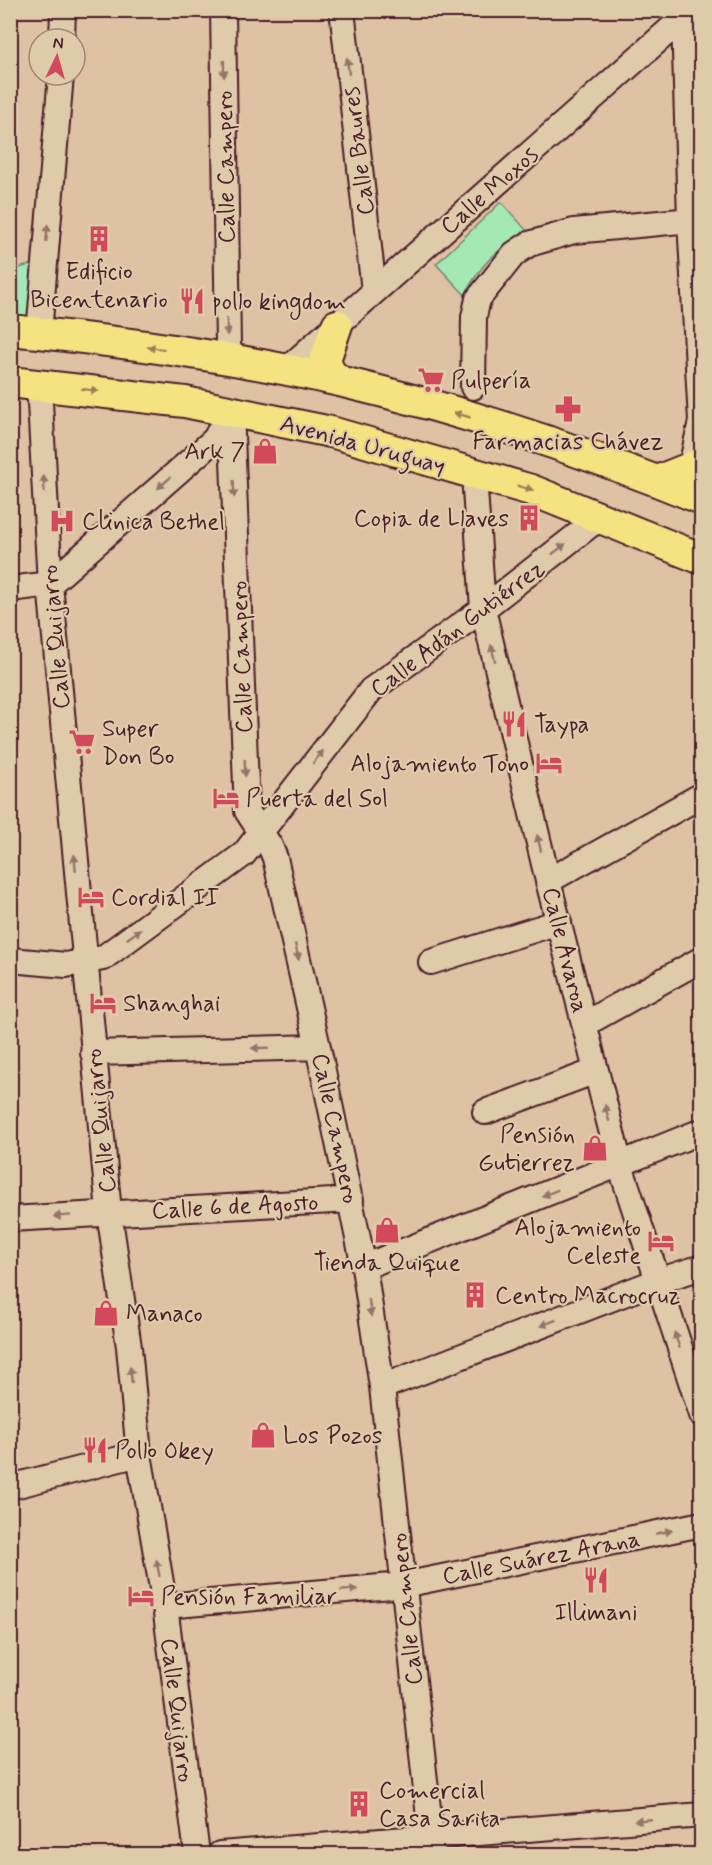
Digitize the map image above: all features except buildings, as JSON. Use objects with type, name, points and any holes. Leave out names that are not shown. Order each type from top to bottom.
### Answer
[{"type":"main road","points":[[337,325],[325,360],[330,373],[340,381]]},
{"type":"main road","points":[[25,332],[231,359],[340,381],[484,421],[702,499]]},
{"type":"main road","points":[[231,359],[226,398],[231,410]]},
{"type":"main road","name":"Avenida Uruguay","points":[[25,383],[231,410],[331,432],[531,490],[702,559]]},
{"type":"main road","points":[[657,481],[697,465]]},
{"type":"street","points":[[62,27],[63,10]]},
{"type":"street","name":"Calle Campero","points":[[223,10],[228,345],[231,359]]},
{"type":"street","name":"Calle Baures","points":[[342,10],[374,291]]},
{"type":"street","points":[[688,14],[702,421],[697,465]]},
{"type":"street","name":"Calle Moxos","points":[[286,370],[688,14]]},
{"type":"street","points":[[25,332],[59,87]]},
{"type":"street","points":[[473,387],[474,317],[478,299],[514,254],[529,244],[574,231],[696,220]]},
{"type":"street","name":"Calle Quijarro","points":[[25,383],[50,584],[109,1212],[129,1347],[140,1454],[165,1606],[197,1854]]},
{"type":"street","points":[[10,589],[50,584],[215,439],[231,410]]},
{"type":"street","name":"Calle Campero","points":[[231,410],[247,810],[275,858],[318,1047],[364,1267],[381,1387],[432,1846]]},
{"type":"street","name":"Calle Avaroa","points":[[474,474],[483,609],[548,881],[620,1166],[702,1415]]},
{"type":"street","name":"Calle Adán Gutiérrez","points":[[10,960],[66,965],[103,958],[244,854],[262,834],[282,804],[371,690],[483,609],[591,525],[605,518]]},
{"type":"street","points":[[548,881],[702,795]]},
{"type":"street","points":[[431,962],[559,922]]},
{"type":"street","points":[[585,1024],[702,958]]},
{"type":"street","points":[[93,1053],[318,1047]]},
{"type":"street","points":[[485,1112],[596,1071]]},
{"type":"street","points":[[364,1267],[620,1166],[702,1131]]},
{"type":"street","name":"Calle 6 de Agosto","points":[[10,1219],[351,1200]]},
{"type":"street","points":[[381,1387],[657,1281],[702,1267]]},
{"type":"street","points":[[10,1487],[140,1454]]},
{"type":"street","name":"Calle Suárez Arana","points":[[165,1606],[403,1585],[702,1524]]},
{"type":"street","points":[[220,1854],[432,1846],[702,1815]]},
{"type":"green space","points":[[501,202],[528,232],[499,251],[484,265],[465,295],[436,264]]},
{"type":"green space","points":[[41,262],[36,317],[11,316],[11,270]]},
{"type":"place","name":"Edificio Bicentenario","points":[[99,239]]},
{"type":"place","name":"pollo kingdom","points":[[192,301]]},
{"type":"place","name":"Pulpería","points":[[431,380]]},
{"type":"place","name":"Farmacias Chávez","points":[[568,409]]},
{"type":"place","name":"Ark 7","points":[[265,451]]},
{"type":"place","name":"Copia de Llaves","points":[[529,518]]},
{"type":"place","name":"Clinica Bethel","points":[[62,521]]},
{"type":"place","name":"Taypa","points":[[514,724]]},
{"type":"place","name":"Super Don Bo","points":[[82,742]]},
{"type":"place","name":"Alojamiento Tono","points":[[549,763]]},
{"type":"place","name":"Puerta del Sol","points":[[226,798]]},
{"type":"place","name":"Cordial II","points":[[91,897]]},
{"type":"place","name":"Shanghai","points":[[103,1003]]},
{"type":"place","name":"Pensión Gutierrez","points":[[595,1148]]},
{"type":"place","name":"Tienda Quique","points":[[387,1230]]},
{"type":"place","name":"Alojamiento Celeste","points":[[661,1241]]},
{"type":"place","name":"Centro Macrocruz","points":[[475,1295]]},
{"type":"place","name":"Manaco","points":[[106,1313]]},
{"type":"place","name":"Los Pozos","points":[[263,1435]]},
{"type":"place","name":"Pollo Okey","points":[[95,1450]]},
{"type":"place","name":"Illimani","points":[[596,1580]]},
{"type":"place","name":"Pensión Familiar","points":[[141,1596]]},
{"type":"place","name":"Comercial Casa Sarita","points":[[359,1804]]}]
